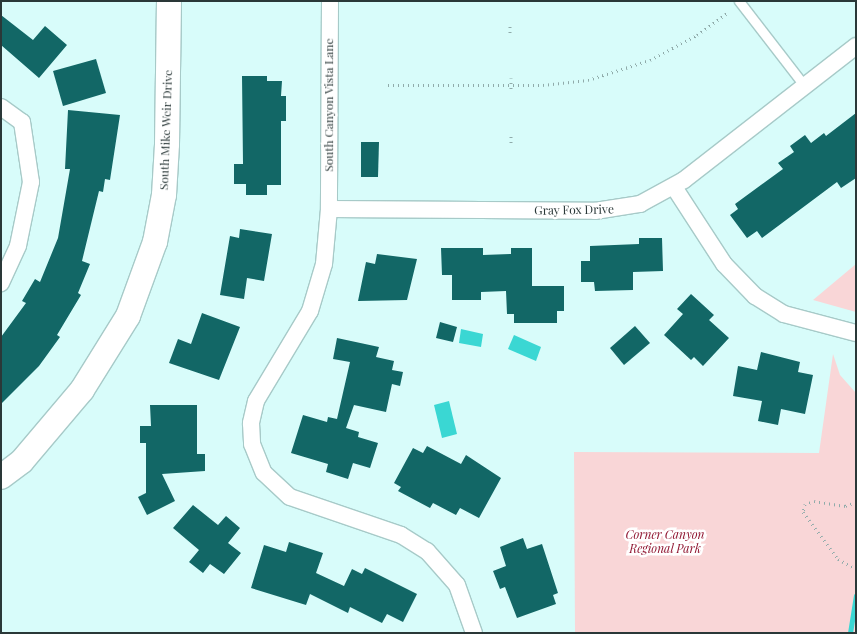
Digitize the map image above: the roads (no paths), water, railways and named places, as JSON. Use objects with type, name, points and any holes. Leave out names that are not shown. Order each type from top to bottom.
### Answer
[{"type":"street","name":"South Mike Weir Drive","points":[[1,477],[22,461],[82,390],[128,316],[155,242],[164,195],[167,144],[169,1]]},
{"type":"street","name":"South Canyon Vista Lane","points":[[330,1],[329,209],[324,264],[316,297],[261,391],[253,412],[251,434],[254,454],[270,482],[290,497],[401,535],[428,551],[457,585],[474,633]]},
{"type":"street","name":"Gray Fox Drive","points":[[329,209],[595,211],[640,204],[674,187],[856,46]]},
{"type":"street","points":[[1,107],[22,122],[31,182],[18,246],[1,283]]},
{"type":"street","points":[[674,187],[724,264],[755,296],[784,314],[856,332]]},
{"type":"lane","points":[[740,1],[804,85]]},
{"type":"water","points":[[461,329],[483,334],[481,347],[459,343]]},
{"type":"water","points":[[514,335],[541,347],[536,361],[508,349]]},
{"type":"water","points":[[449,401],[457,434],[442,438],[434,405]]},
{"type":"waterway","points":[[850,633],[856,595]]},
{"type":"park label","name":"Corner Canyon Regional Park","points":[[665,542]]}]
